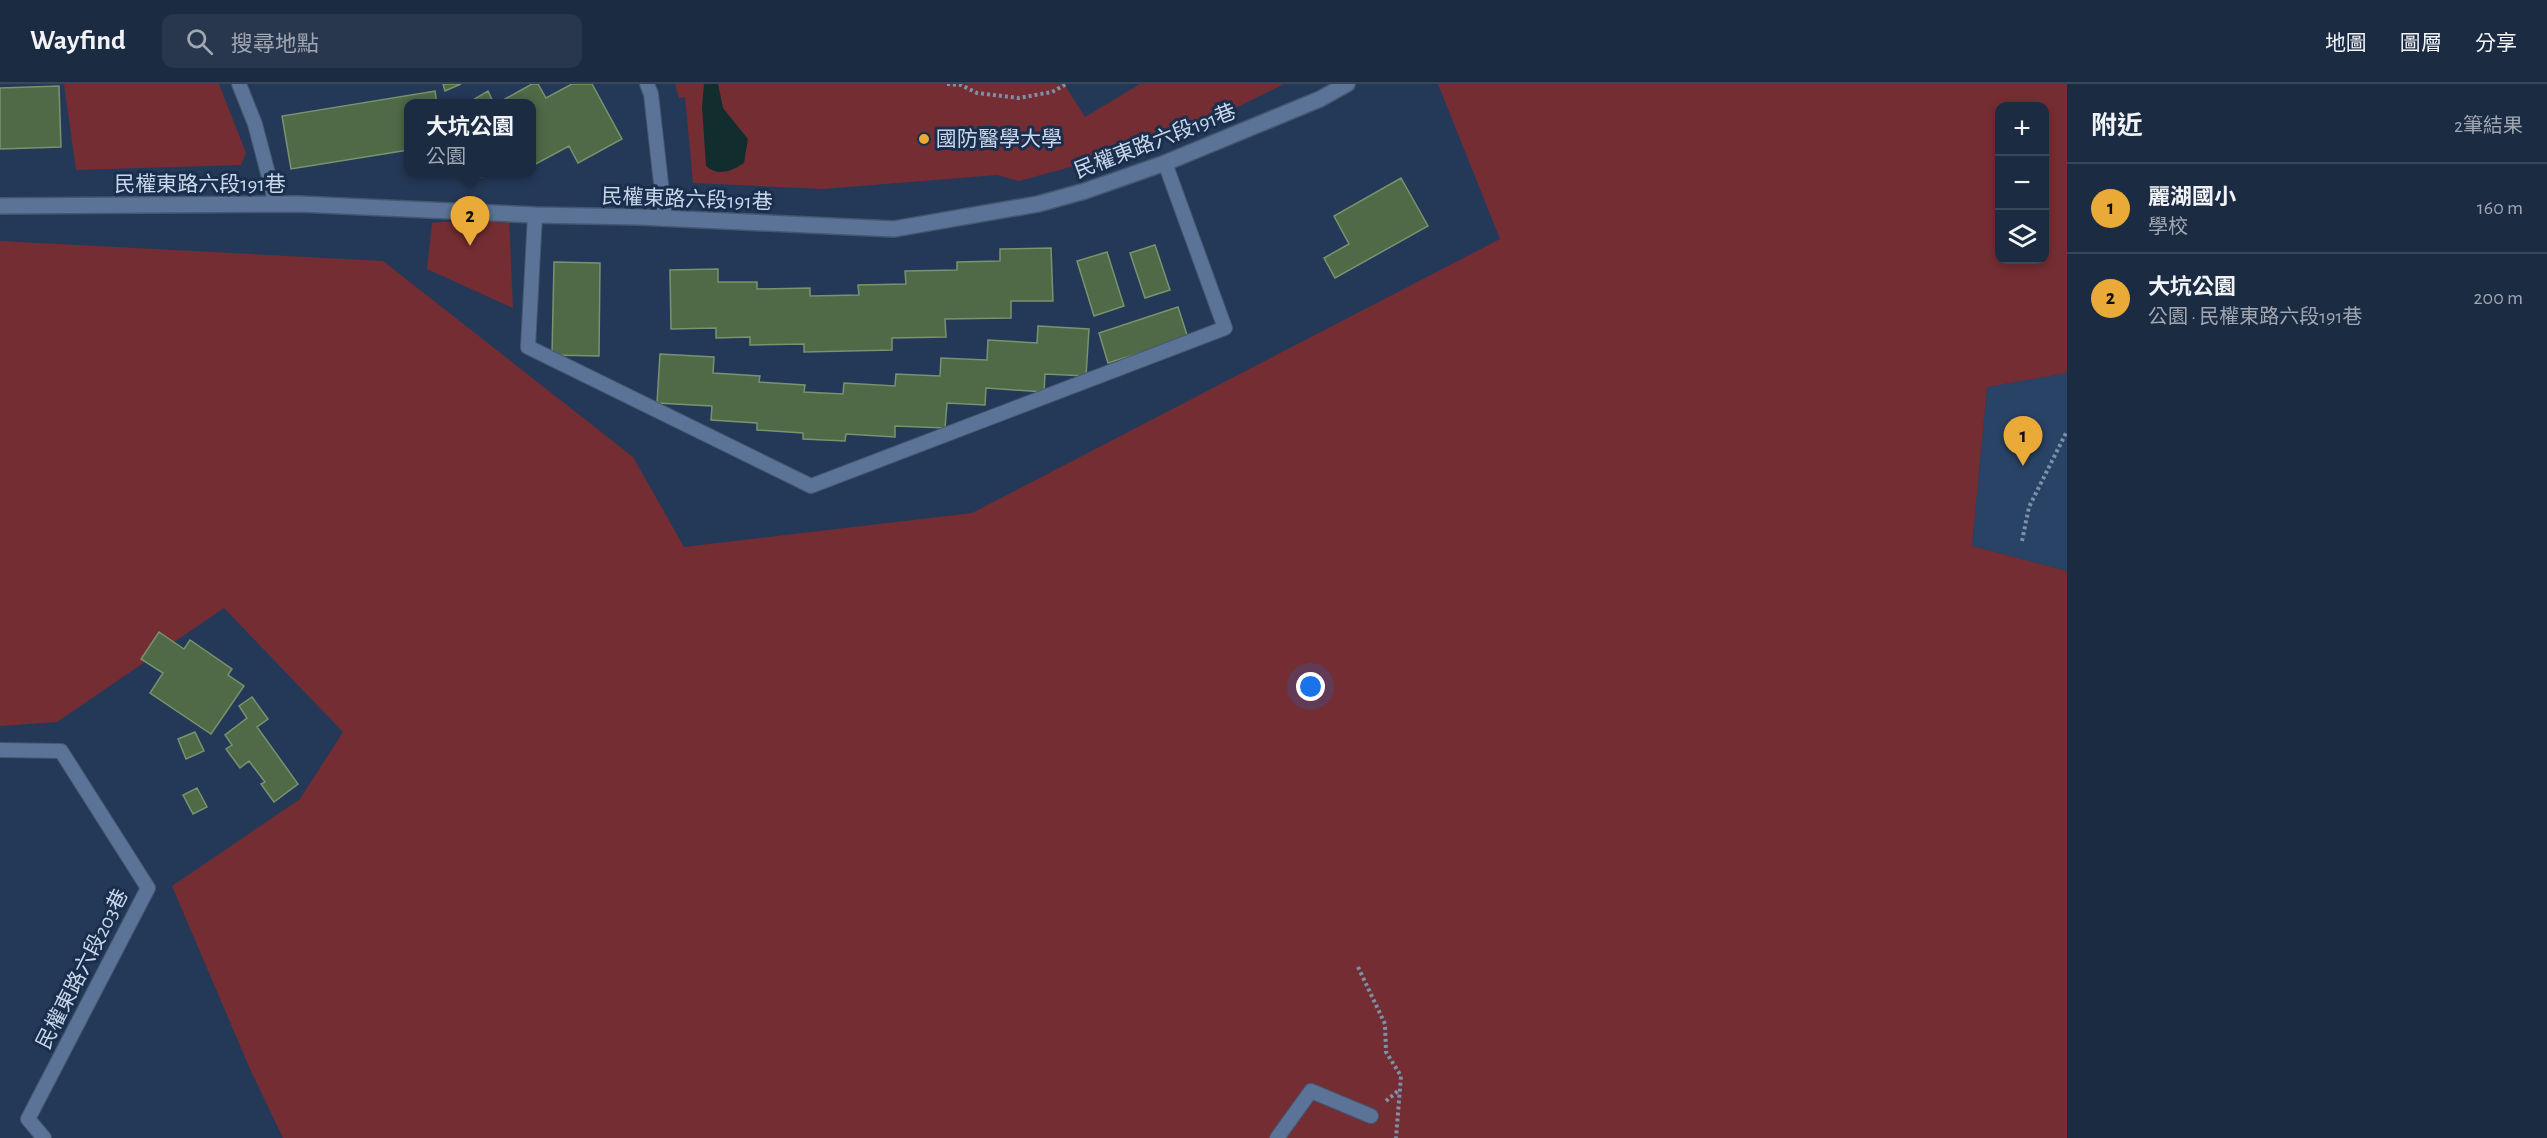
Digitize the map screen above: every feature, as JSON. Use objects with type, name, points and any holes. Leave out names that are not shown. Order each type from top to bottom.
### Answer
[{"type":"street","name":"民權東路六段191巷","points":[[0,206],[276,204],[894,229],[1038,204],[1165,163],[1320,99],[1347,84]]},
{"type":"lane","points":[[239,84],[255,124],[276,204]]},
{"type":"lane","points":[[647,84],[651,94],[665,219]]},
{"type":"lane","points":[[535,215],[528,347],[811,486],[1225,328],[1165,163]]},
{"type":"lane","name":"民權東路六段203巷","points":[[0,750],[62,751],[148,888],[28,1119],[44,1138]]},
{"type":"lane","points":[[1277,1138],[1311,1091],[1371,1116]]},
{"type":"path","points":[[947,84],[961,85],[977,93],[1019,98],[1052,92],[1066,84]]},
{"type":"path","points":[[2022,541],[2029,507],[2067,430]]},
{"type":"path","points":[[1358,967],[1385,1024],[1386,1052],[1401,1076],[1395,1138]]},
{"type":"shaded area","points":[[64,84],[219,84],[246,153],[241,165],[76,170]]},
{"type":"shaded area","name":"國防醫學大學","points":[[675,84],[1064,84],[1085,117],[1140,84],[1284,84],[1209,121],[1111,156],[1019,181],[997,175],[823,189],[693,183],[685,97],[679,98]]},
{"type":"shaded area","points":[[704,84],[718,84],[723,108],[748,139],[744,163],[730,170],[720,172],[706,166],[702,107]]},
{"type":"shaded area","points":[[1438,84],[2067,84],[2067,373],[1987,387],[1972,546],[2067,571],[2067,1138],[283,1138],[250,1069],[172,886],[300,799],[343,732],[224,608],[57,722],[0,726],[0,241],[383,261],[633,457],[684,547],[972,513],[1500,239]]},
{"type":"shaded area","points":[[509,216],[513,308],[427,269],[432,223]]},
{"type":"shaded area","points":[[2067,373],[2067,571],[1972,546],[1987,387]]},
{"type":"building","points":[[443,84],[461,84],[445,91]]},
{"type":"building","points":[[532,84],[538,84],[546,98],[572,84],[592,84],[622,139],[578,163],[569,146],[536,164],[536,99],[505,99]]},
{"type":"building","points":[[59,86],[61,147],[0,149],[0,88]]},
{"type":"building","points":[[435,91],[436,99],[404,99],[404,151],[291,169],[282,116]]},
{"type":"building","points":[[488,91],[492,99],[474,99]]},
{"type":"building","points":[[1401,178],[1428,226],[1335,278],[1324,258],[1349,244],[1334,216]]},
{"type":"building","points":[[1155,245],[1170,290],[1145,298],[1130,253]]},
{"type":"building","points":[[1051,248],[1053,301],[1011,301],[1011,318],[945,319],[946,337],[892,338],[892,350],[804,352],[804,344],[750,345],[750,337],[716,338],[716,328],[671,329],[670,270],[718,269],[718,282],[757,282],[757,289],[810,288],[810,296],[859,295],[858,285],[906,284],[905,271],[957,270],[957,262],[1000,261],[1000,249]]},
{"type":"building","points":[[1107,252],[1124,306],[1094,316],[1077,261]]},
{"type":"building","points":[[554,262],[600,263],[599,356],[552,355]]},
{"type":"building","points":[[1178,307],[1188,338],[1108,363],[1099,333]]},
{"type":"building","points":[[1038,326],[1089,329],[1086,376],[1045,374],[1044,392],[986,388],[985,405],[947,403],[945,428],[895,426],[895,437],[846,434],[845,441],[803,439],[803,433],[757,430],[757,423],[711,420],[712,406],[657,403],[660,354],[714,357],[713,373],[760,376],[759,382],[805,385],[804,392],[843,394],[844,383],[895,386],[896,374],[940,376],[941,358],[987,360],[988,340],[1037,343]]},
{"type":"building","points":[[159,632],[184,649],[190,640],[232,669],[228,675],[244,686],[211,734],[150,693],[163,673],[141,659]]},
{"type":"building","points":[[252,697],[268,719],[257,727],[298,784],[274,802],[261,784],[265,782],[249,761],[240,768],[226,749],[232,745],[225,735],[247,718],[239,706]]},
{"type":"building","points":[[195,732],[204,751],[186,759],[178,739]]},
{"type":"building","points":[[197,788],[207,807],[193,814],[183,795]]},
{"type":"place","name":"國防醫學大學","points":[[924,139]]},
{"type":"place","name":"大坑公園","points":[[470,246]]},
{"type":"place","name":"麗湖國小","points":[[2023,466]]}]
